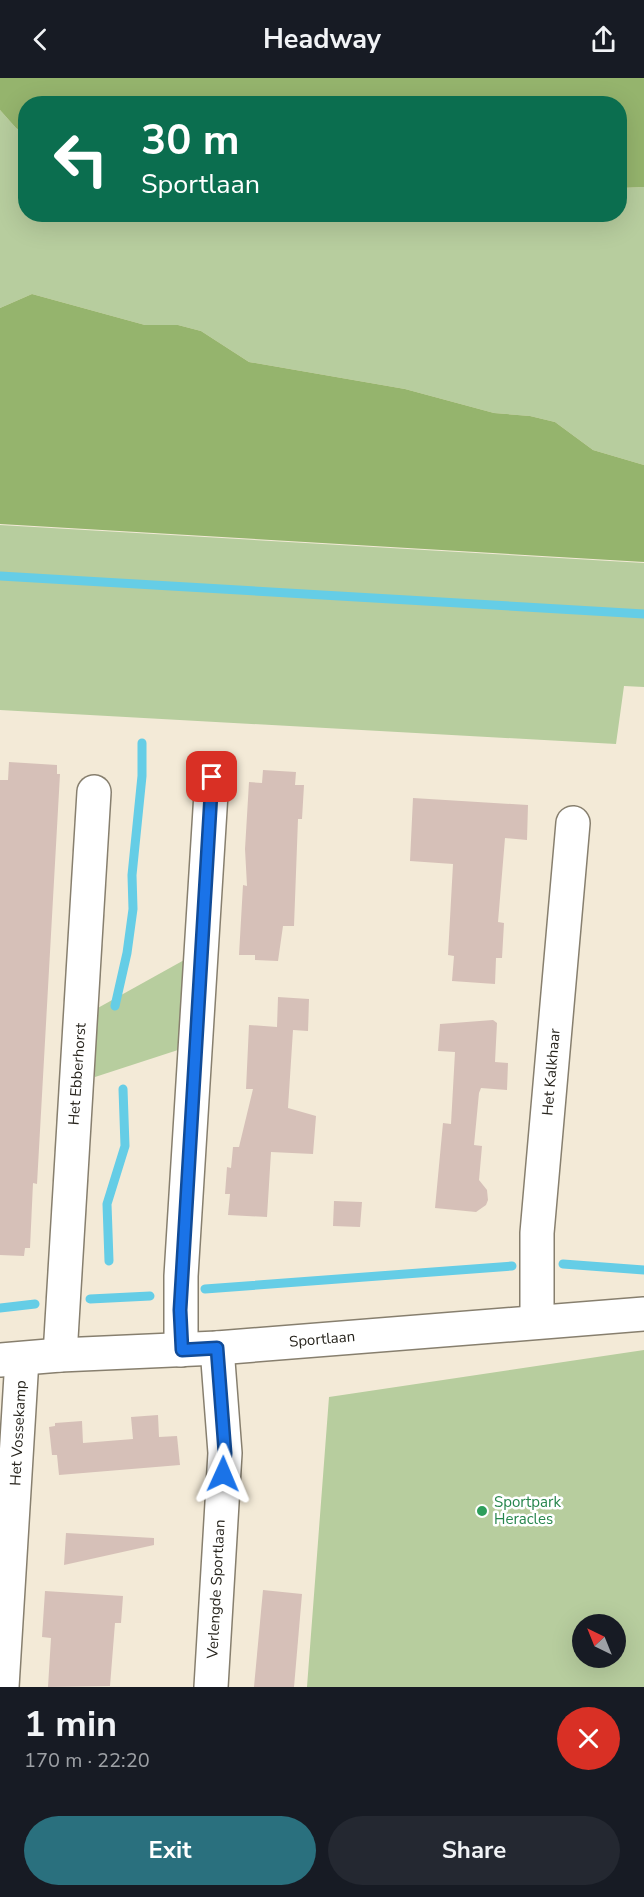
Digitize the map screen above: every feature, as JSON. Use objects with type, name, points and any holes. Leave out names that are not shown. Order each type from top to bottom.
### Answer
[{"type":"street","points":[[182,1350],[181,1276],[212,777]]},
{"type":"street","name":"Het Ebberhorst","points":[[60,1355],[94,792]]},
{"type":"street","name":"Het Kalkhaar","points":[[537,1321],[537,1233],[573,823]]},
{"type":"street","name":"Sportlaan","points":[[11,1360],[60,1355],[217,1348],[644,1314]]},
{"type":"street","name":"Verlengde Sportlaan","points":[[211,1687],[225,1453],[217,1348]]},
{"type":"street","name":"Het Vossekamp","points":[[2,1687],[11,1360]]},
{"type":"green space","points":[[0,78],[644,78],[644,187],[627,188],[627,96],[18,96],[18,129],[0,110]]},
{"type":"green space","points":[[0,110],[18,129],[18,222],[627,222],[627,188],[644,187],[644,465],[593,450],[555,422],[530,416],[494,413],[405,389],[249,362],[201,331],[178,325],[145,325],[32,294],[0,308]]},
{"type":"green space","points":[[32,294],[145,325],[178,325],[201,331],[249,362],[405,389],[494,413],[530,416],[555,422],[593,450],[644,465],[644,562],[0,524],[0,308]]},
{"type":"green space","points":[[0,525],[644,563],[644,687],[624,686],[616,744],[0,710]]},
{"type":"green space","points":[[186,959],[181,1049],[95,1077],[96,1009]]},
{"type":"green space","name":"Sportpark Heracles","points":[[644,1350],[644,1687],[307,1687],[329,1397]]},
{"type":"building","points":[[9,762],[57,765],[57,774],[60,774],[37,1184],[33,1183],[30,1248],[25,1248],[24,1256],[0,1255],[0,780],[8,780]]},
{"type":"building","points":[[263,770],[296,772],[295,785],[304,785],[302,819],[298,819],[294,926],[283,926],[278,961],[255,960],[255,955],[239,955],[243,885],[247,886],[245,849],[249,782],[262,783]]},
{"type":"building","points":[[413,798],[528,805],[527,840],[505,838],[498,922],[504,923],[502,958],[496,958],[495,984],[452,981],[454,956],[448,955],[453,864],[410,861]]},
{"type":"building","points":[[278,997],[309,999],[308,1031],[293,1030],[288,1108],[316,1116],[313,1154],[271,1152],[267,1217],[228,1215],[230,1194],[225,1194],[227,1167],[231,1168],[233,1147],[239,1147],[253,1089],[246,1089],[249,1025],[277,1027]]},
{"type":"building","points":[[493,1020],[497,1023],[495,1062],[508,1063],[507,1090],[481,1088],[479,1093],[474,1145],[482,1146],[479,1180],[487,1190],[488,1200],[486,1205],[476,1212],[435,1208],[443,1123],[451,1124],[455,1052],[438,1051],[440,1024]]},
{"type":"building","points":[[334,1201],[362,1202],[360,1227],[333,1226]]},
{"type":"building","points":[[158,1415],[159,1437],[177,1436],[180,1465],[59,1475],[57,1455],[52,1455],[49,1427],[55,1426],[55,1423],[82,1421],[83,1443],[133,1439],[131,1417]]},
{"type":"building","points":[[66,1533],[154,1538],[154,1545],[64,1565]]},
{"type":"building","points":[[263,1590],[302,1594],[294,1687],[254,1687]]},
{"type":"building","points":[[45,1591],[123,1596],[121,1623],[115,1623],[110,1686],[48,1687],[51,1638],[42,1637]]},
{"type":"waterway","points":[[0,576],[644,614]]},
{"type":"waterway","points":[[115,1006],[127,953],[133,909],[132,875],[142,776],[142,743]]},
{"type":"waterway","points":[[109,1261],[107,1204],[125,1146],[123,1089]]},
{"type":"waterway","points":[[563,1264],[644,1270]]},
{"type":"waterway","points":[[205,1289],[512,1266]]},
{"type":"waterway","points":[[90,1299],[150,1296]]},
{"type":"waterway","points":[[0,1308],[35,1304]]},
{"type":"place","name":"Sportpark Heracles","points":[[482,1511]]},
{"type":"route","points":[[212,777],[180,1310],[182,1350],[217,1348],[225,1453],[223,1474]]}]
